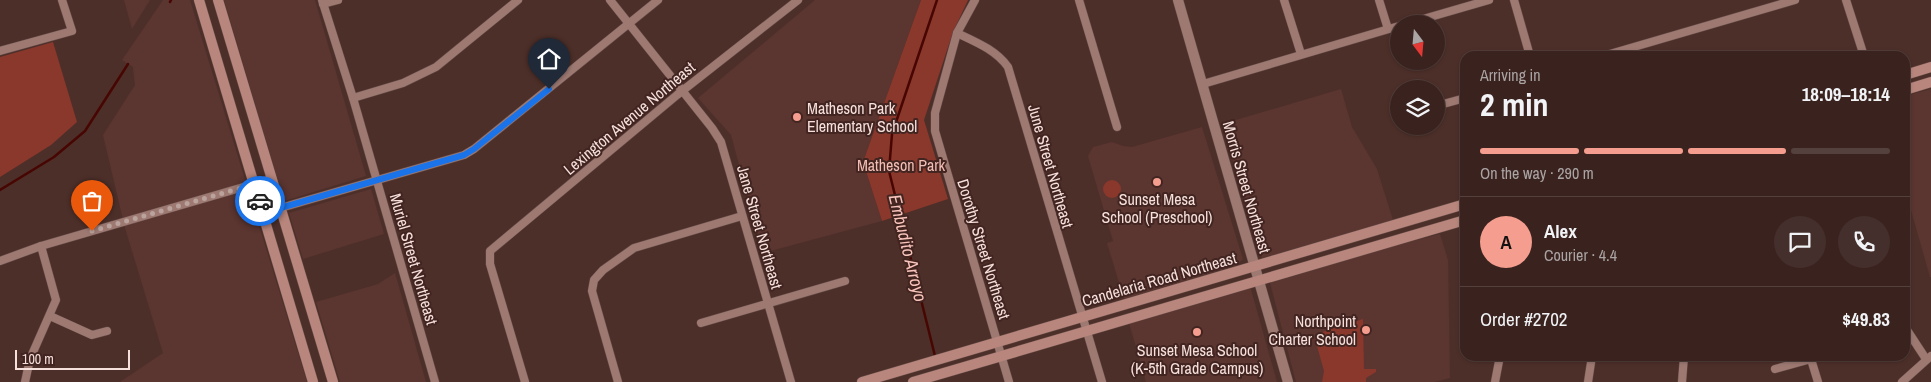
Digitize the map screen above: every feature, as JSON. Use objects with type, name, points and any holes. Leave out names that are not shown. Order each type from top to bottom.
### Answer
[{"type":"main road","points":[[199,0],[313,382]]},
{"type":"main road","points":[[218,0],[279,208],[333,382]]},
{"type":"main road","points":[[1910,73],[1931,67]]},
{"type":"main road","points":[[1910,88],[1931,82]]},
{"type":"main road","name":"Candelaria Road Northeast","points":[[862,382],[1460,205]]},
{"type":"main road","name":"Candelaria Road Northeast","points":[[913,382],[1460,221]]},
{"type":"street","points":[[0,51],[72,31],[62,0]]},
{"type":"street","points":[[323,2],[338,0]]},
{"type":"street","points":[[353,98],[403,83],[436,67],[518,0]]},
{"type":"street","name":"Jane Street Northeast","points":[[610,0],[721,142],[791,382]]},
{"type":"street","points":[[263,213],[464,155],[474,149],[658,0]]},
{"type":"street","name":"Lexington Avenue Northeast","points":[[525,382],[490,264],[490,251],[683,91],[798,0]]},
{"type":"street","name":"Dorothy Street Northeast","points":[[975,0],[957,33],[935,113],[935,131],[1009,382]]},
{"type":"street","points":[[1079,0],[1117,127]]},
{"type":"street","name":"Morris Street Northeast","points":[[1178,0],[1288,382]]},
{"type":"street","points":[[1284,0],[1301,54]]},
{"type":"street","points":[[1202,84],[1388,29],[1379,0]]},
{"type":"street","points":[[1437,15],[1488,0]]},
{"type":"street","points":[[1514,0],[1529,51]]},
{"type":"street","points":[[1620,51],[1795,0]]},
{"type":"street","points":[[1846,0],[1862,51]]},
{"type":"street","name":"Muriel Street Northeast","points":[[323,2],[353,98],[435,382]]},
{"type":"street","name":"June Street Northeast","points":[[957,33],[992,51],[1008,67],[1081,317],[1102,382]]},
{"type":"street","points":[[1445,104],[1460,99]]},
{"type":"street","points":[[0,261],[41,246],[271,179]]},
{"type":"street","points":[[618,382],[592,291],[594,280],[603,270],[634,248],[742,216]]},
{"type":"street","points":[[25,382],[30,359],[56,300],[41,246]]},
{"type":"street","points":[[701,323],[845,281]]},
{"type":"street","points":[[50,316],[92,335],[107,331]]},
{"type":"street","points":[[1902,382],[1929,358],[1910,333]]},
{"type":"street","points":[[1495,382],[1499,361]]},
{"type":"street","points":[[1588,382],[1591,361]]},
{"type":"street","points":[[1682,382],[1684,361]]},
{"type":"street","points":[[1776,369],[1799,361]]},
{"type":"street","points":[[1811,361],[1818,382]]},
{"type":"shaded area","points":[[124,0],[150,0],[132,29]]},
{"type":"shaded area","points":[[163,0],[190,0],[307,382],[120,382],[163,353],[125,228],[103,135],[135,85],[133,67],[122,60]]},
{"type":"shaded area","points":[[224,0],[315,0],[366,176],[284,201]]},
{"type":"shaded area","name":"Matheson Park Elementary School","points":[[815,0],[921,0],[863,162],[882,221],[763,253],[731,135],[698,98]]},
{"type":"shaded area","points":[[1341,89],[1352,127],[1377,169],[1393,220],[1262,258],[1222,124]]},
{"type":"shaded area","points":[[1931,89],[1931,277],[1910,207],[1910,95]]},
{"type":"shaded area","points":[[1202,127],[1243,259],[1237,265],[1124,299],[1107,243],[1113,241],[1088,156],[1093,147],[1112,142],[1132,147]]},
{"type":"shaded area","points":[[371,189],[384,234],[303,259],[289,213]]},
{"type":"shaded area","name":"Northpoint Charter School","points":[[1440,234],[1448,260],[1450,378],[1435,382],[1296,382],[1270,283],[1385,248]]},
{"type":"shaded area","points":[[395,273],[426,382],[340,382],[316,302],[378,284]]},
{"type":"shaded area","name":"Sunset Mesa School (K-5th Grade Campus)","points":[[1250,286],[1277,382],[1146,382],[1129,323]]},
{"type":"green space","name":"Matheson Park","points":[[921,0],[968,0],[953,32],[924,120],[948,199],[882,221],[863,162]]},
{"type":"green space","points":[[53,42],[77,122],[51,145],[0,177],[0,57]]},
{"type":"green space","points":[[1108,180],[1116,180],[1121,185],[1119,196],[1108,198],[1103,193],[1103,185]]},
{"type":"green space","points":[[1363,319],[1364,369],[1376,369],[1376,372],[1366,378],[1366,382],[1322,382],[1324,371],[1315,339],[1319,333]]},
{"type":"waterway","name":"Embudito Arroyo","points":[[935,356],[889,171],[892,134],[937,0]]},
{"type":"waterway","points":[[0,190],[54,157],[85,131],[128,64]]},
{"type":"way so far","points":[[92,231],[255,184],[260,201]]},
{"type":"place","name":"Matheson Park Elementary School","points":[[797,117]]},
{"type":"place","name":"Sunset Mesa School (Preschool)","points":[[1157,182]]},
{"type":"place","name":"Northpoint Charter School","points":[[1366,330]]},
{"type":"place","name":"Sunset Mesa School (K-5th Grade Campus)","points":[[1197,332]]},
{"type":"route","points":[[260,201],[263,213],[464,155],[549,89]]}]
